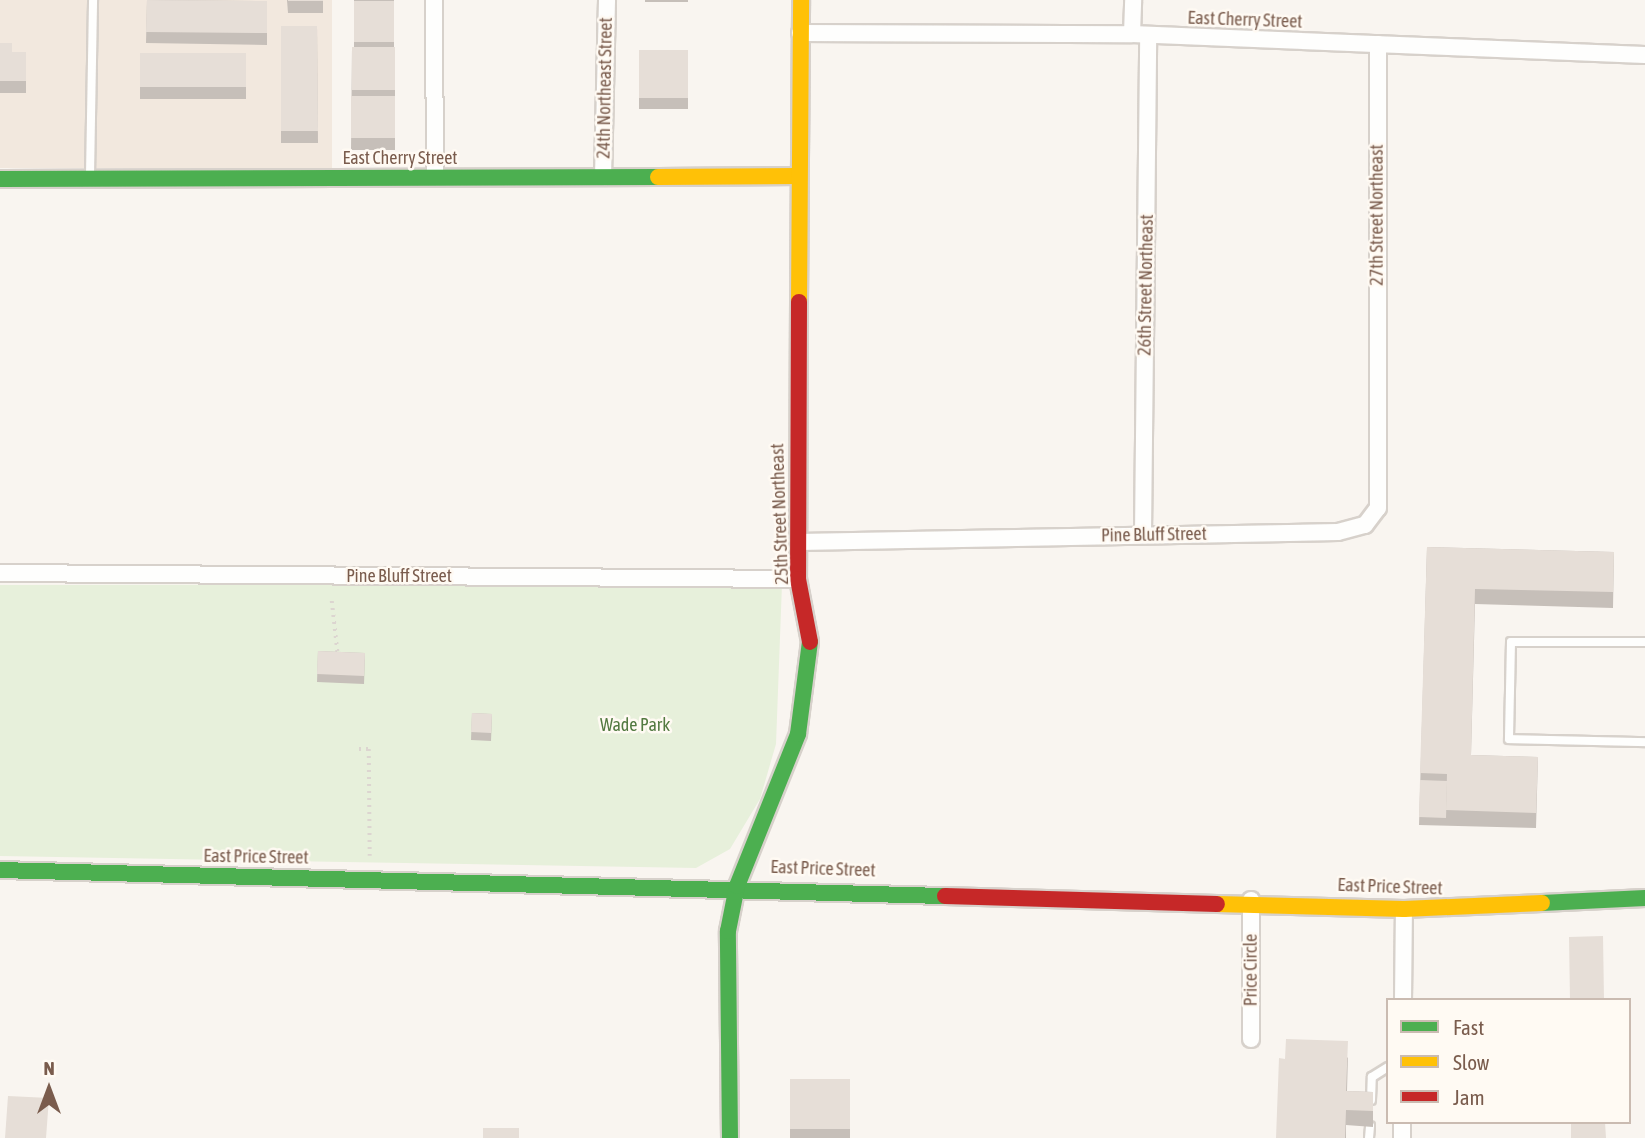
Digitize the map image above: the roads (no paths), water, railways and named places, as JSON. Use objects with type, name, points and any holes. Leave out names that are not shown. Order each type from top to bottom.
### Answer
[{"type":"street","points":[[434,0],[435,177]]},
{"type":"street","name":"24th Northeast Street","points":[[603,177],[607,0]]},
{"type":"street","name":"25th Street Northeast","points":[[730,1138],[728,931],[737,886],[798,734],[812,627],[798,579],[801,0]]},
{"type":"street","name":"26th Street Northeast","points":[[1133,0],[1140,34],[1143,534]]},
{"type":"street","name":"East Cherry Street","points":[[800,33],[1140,34],[1645,55]]},
{"type":"street","name":"27th Street Northeast","points":[[1376,386],[1378,44]]},
{"type":"street","name":"East Cherry Street","points":[[0,179],[799,176]]},
{"type":"street","name":"Pine Bluff Street","points":[[799,542],[1338,532],[1365,525],[1377,508],[1376,386]]},
{"type":"street","name":"Pine Bluff Street","points":[[0,573],[798,579]]},
{"type":"street","name":"East Price Street","points":[[0,870],[1251,900],[1404,909],[1645,898]]},
{"type":"street","name":"Price Circle","points":[[1251,900],[1251,1039]]},
{"type":"street","points":[[1403,998],[1404,909]]},
{"type":"lane","points":[[90,178],[93,0]]},
{"type":"lane","points":[[1645,642],[1511,642],[1509,739],[1645,742]]},
{"type":"lane","points":[[1370,1107],[1372,1077],[1386,1068]]},
{"type":"lane","points":[[1369,1138],[1370,1126]]},
{"type":"park label","name":"Wade Park","points":[[635,725]]}]
